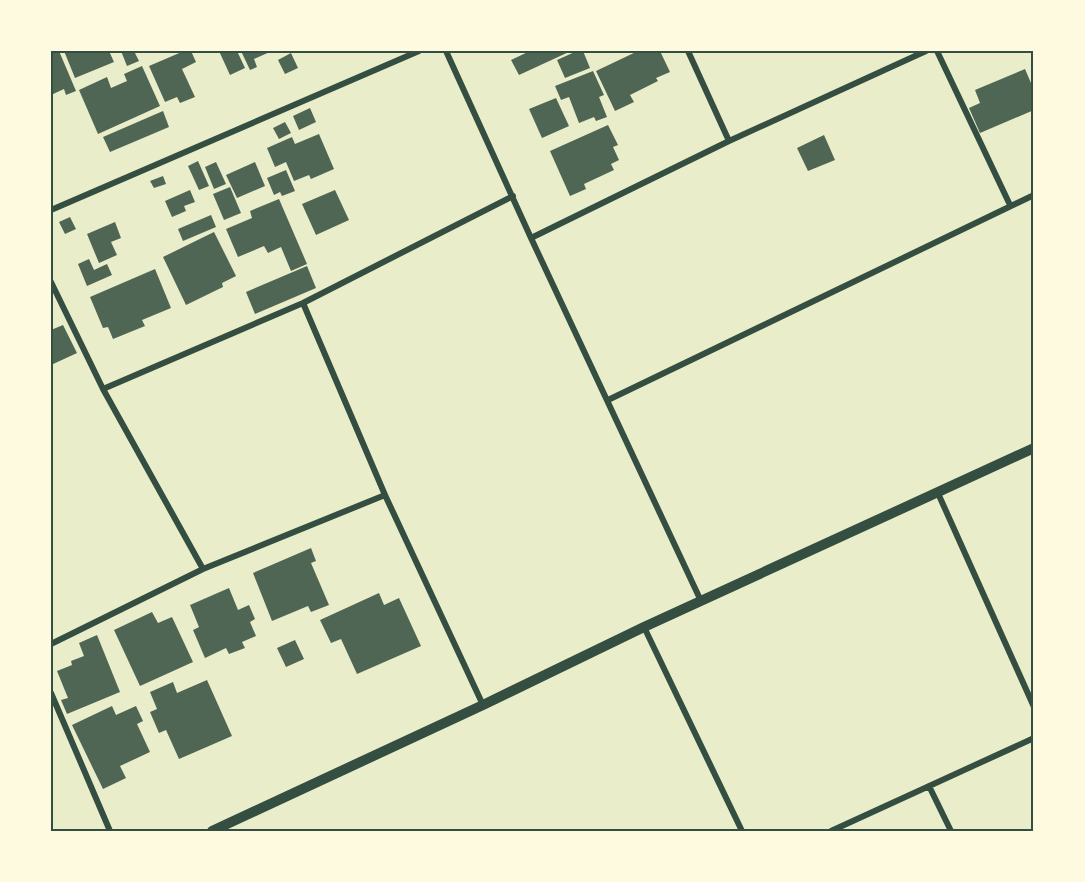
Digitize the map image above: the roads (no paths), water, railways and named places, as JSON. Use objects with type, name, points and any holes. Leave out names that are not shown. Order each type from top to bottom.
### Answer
[{"type":"street","points":[[51,210],[418,51]]},
{"type":"street","points":[[446,51],[700,601]]},
{"type":"street","points":[[688,51],[729,141]]},
{"type":"street","points":[[531,238],[729,141],[926,51]]},
{"type":"street","points":[[937,51],[1010,205]]},
{"type":"street","points":[[608,400],[1034,195]]},
{"type":"street","points":[[103,389],[303,303],[513,196]]},
{"type":"street","points":[[51,282],[103,389],[203,569]]},
{"type":"street","points":[[303,303],[385,495],[483,705]]},
{"type":"street","points":[[212,831],[225,829],[644,627],[1034,448]]},
{"type":"street","points":[[937,492],[1034,706]]},
{"type":"street","points":[[51,644],[203,569],[385,495]]},
{"type":"street","points":[[644,627],[741,831]]},
{"type":"street","points":[[51,693],[110,831]]},
{"type":"street","points":[[831,831],[1034,738]]},
{"type":"street","points":[[929,786],[951,831]]}]
